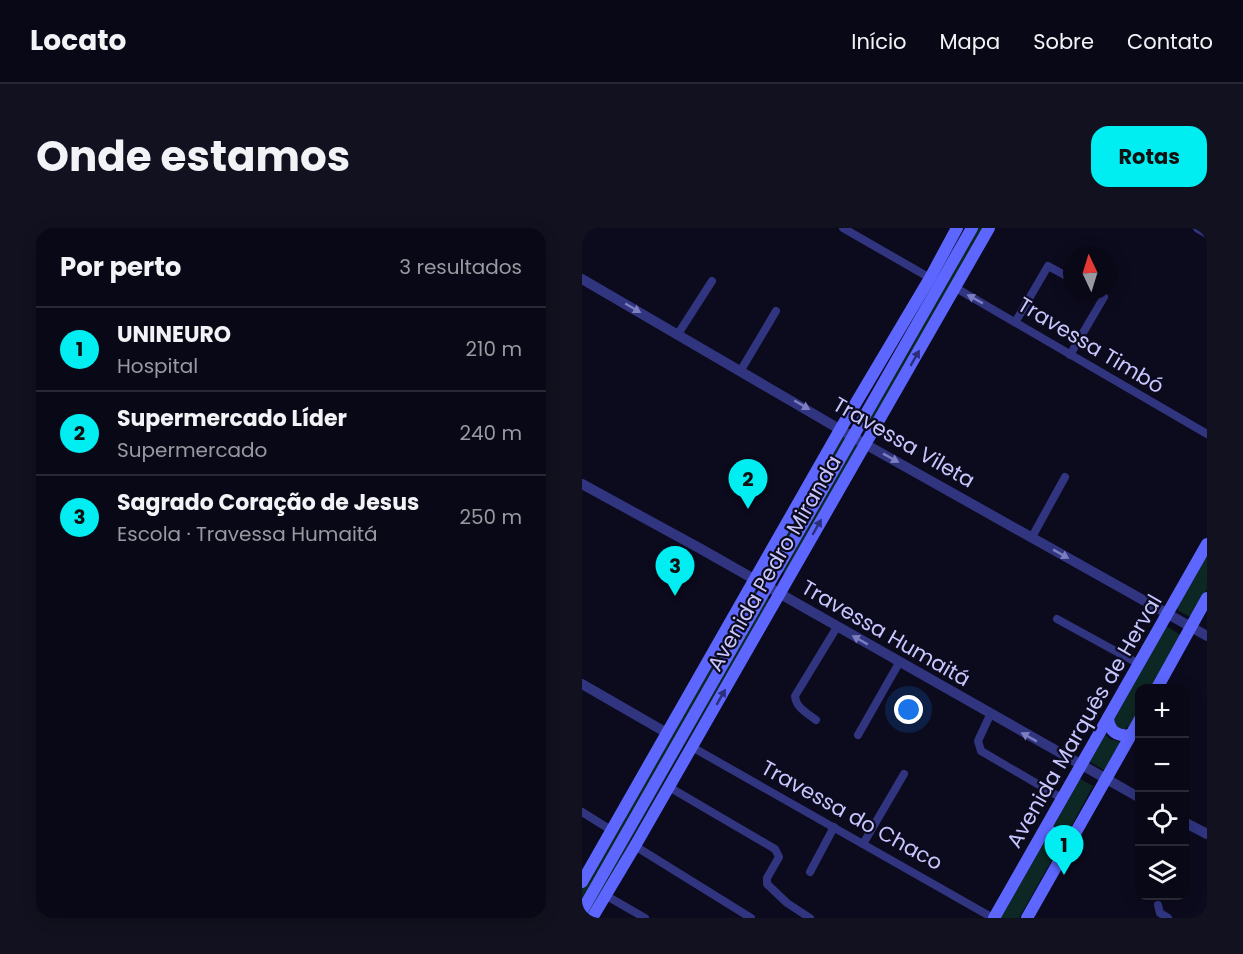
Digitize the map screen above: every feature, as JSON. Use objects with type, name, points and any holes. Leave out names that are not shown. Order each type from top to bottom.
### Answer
[{"type":"main road","name":"Avenida Pedro Miranda","points":[[582,882],[957,228]]},
{"type":"main road","name":"Avenida Pedro Miranda","points":[[582,911],[972,228]]},
{"type":"main road","name":"Avenida Pedro Miranda","points":[[592,918],[989,228]]},
{"type":"main road","name":"Avenida Marquês de Herval","points":[[994,918],[1207,544]]},
{"type":"main road","points":[[1159,684],[1207,598]]},
{"type":"main road","points":[[1108,718],[1109,725],[1114,732],[1120,735],[1131,735]]},
{"type":"main road","points":[[1027,918],[1135,728]]},
{"type":"main road","points":[[1043,833],[1050,831],[1057,833],[1068,847]]},
{"type":"street","points":[[843,228],[930,278]]},
{"type":"street","points":[[1198,228],[1207,233]]},
{"type":"street","points":[[1016,321],[1048,266],[1063,274]]},
{"type":"street","name":"Travessa Vileta","points":[[582,279],[865,444],[1207,636]]},
{"type":"street","points":[[678,334],[712,281]]},
{"type":"street","name":"Travessa Timbó","points":[[956,288],[1207,434]]},
{"type":"street","points":[[1070,355],[1102,300]]},
{"type":"street","points":[[741,370],[776,310]]},
{"type":"street","points":[[1032,537],[1065,477]]},
{"type":"street","name":"Travessa Humaitá","points":[[582,484],[1135,795]]},
{"type":"street","points":[[1057,619],[1139,664]]},
{"type":"street","points":[[816,720],[799,708],[795,696],[837,627]]},
{"type":"street","points":[[858,735],[899,663]]},
{"type":"street","points":[[582,684],[667,733]]},
{"type":"street","points":[[990,715],[978,741],[981,751],[1063,799]]},
{"type":"street","name":"Travessa do Chaco","points":[[692,747],[994,918]]},
{"type":"street","points":[[863,844],[904,774]]},
{"type":"street","points":[[669,787],[775,849],[779,857],[767,878],[767,885],[787,903],[810,918]]},
{"type":"street","points":[[582,812],[611,830]]},
{"type":"street","points":[[1189,824],[1207,834]]},
{"type":"street","points":[[810,872],[834,827]]},
{"type":"street","points":[[635,846],[751,918]]},
{"type":"street","points":[[605,895],[645,918]]},
{"type":"street","points":[[1158,905],[1160,913],[1168,918]]},
{"type":"green space","points":[[974,228],[985,228],[874,422],[866,418]]},
{"type":"green space","points":[[840,434],[849,439],[775,568],[767,564]]},
{"type":"green space","points":[[854,440],[860,444],[785,573],[780,571]]},
{"type":"green space","points":[[1207,552],[1207,589],[1191,617],[1179,611],[1176,606]]},
{"type":"green space","points":[[753,590],[761,594],[582,903],[582,887]]},
{"type":"green space","points":[[765,597],[771,600],[683,748],[587,918],[582,918],[582,915]]},
{"type":"green space","points":[[1166,626],[1179,634],[1180,637],[1153,684],[1135,684],[1135,718],[1132,723],[1123,730],[1116,728],[1112,720]]},
{"type":"green space","points":[[1104,733],[1110,739],[1120,742],[1104,770],[1087,760]]},
{"type":"green space","points":[[1079,778],[1093,786],[1067,834],[1060,828],[1050,826]]},
{"type":"green space","points":[[1045,836],[1054,837],[1061,844],[1019,918],[999,918]]},
{"type":"place","name":"Supermercado Líder","points":[[748,509]]},
{"type":"place","name":"Sagrado Coração de Jesus","points":[[675,596]]},
{"type":"place","name":"UNINEURO","points":[[1064,875]]}]
